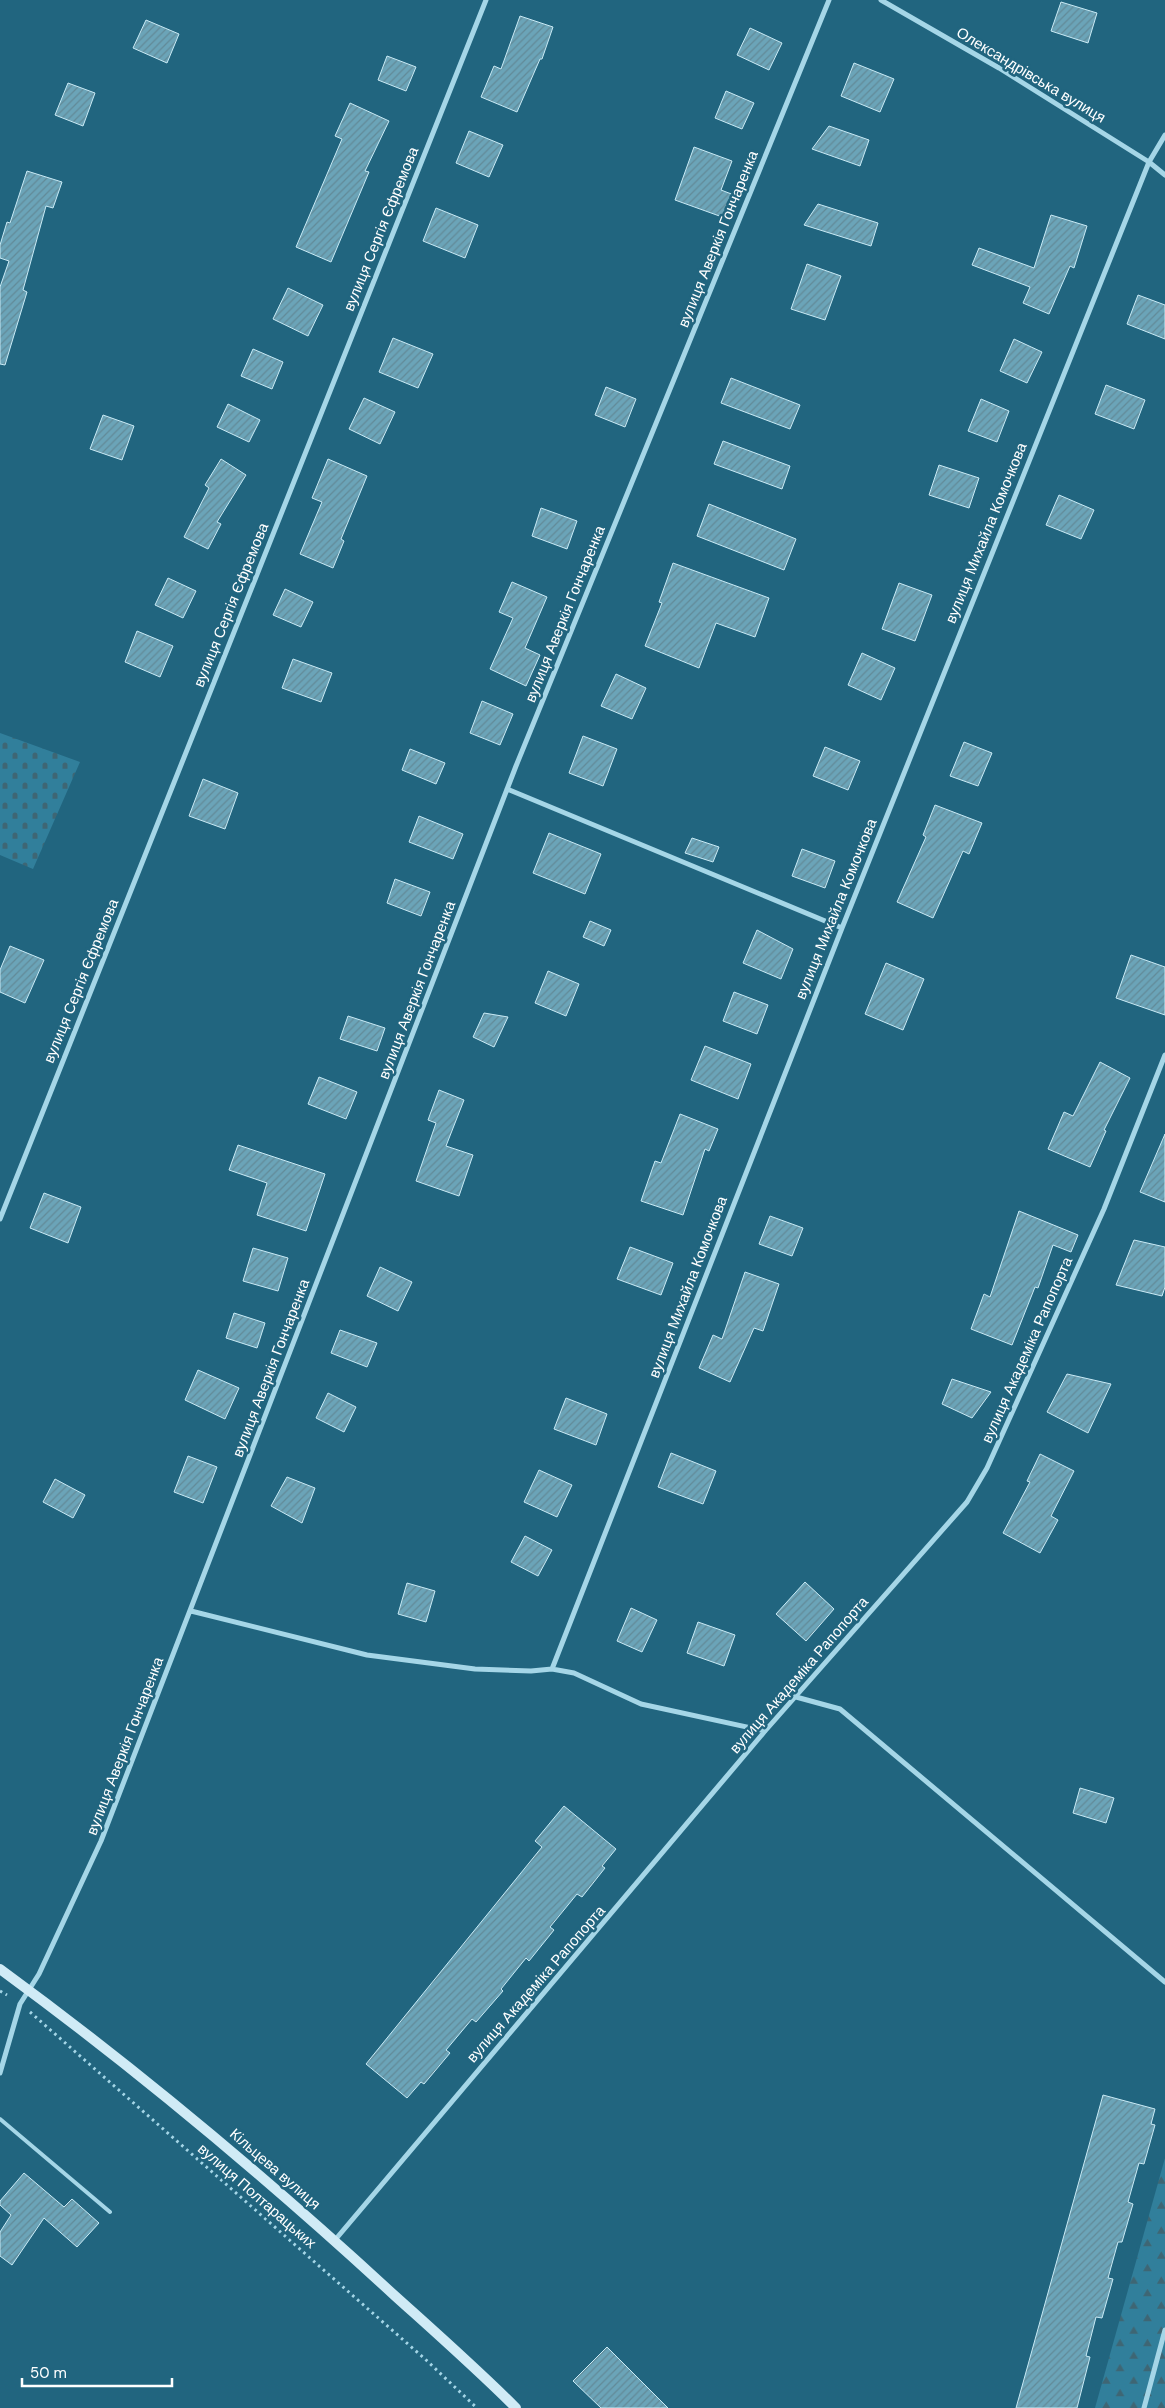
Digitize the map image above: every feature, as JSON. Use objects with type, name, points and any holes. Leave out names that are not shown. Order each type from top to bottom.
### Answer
[{"type":"main road","name":"Кільцева вулиця","points":[[0,1969],[178,2106],[335,2240],[516,2408]]},
{"type":"street","name":"вулиця Сергія Єфремова","points":[[0,1219],[486,0]]},
{"type":"street","name":"вулиця Аверкія Гончаренка","points":[[0,2073],[20,2004],[39,1974],[101,1841],[508,789],[829,0]]},
{"type":"street","name":"Олександрівська вулиця","points":[[881,0],[1000,68],[1149,162],[1165,175]]},
{"type":"street","name":"вулиця Михайла Комочкова","points":[[552,1669],[842,928],[1149,162],[1165,135]]},
{"type":"street","points":[[508,789],[842,928]]},
{"type":"street","name":"вулиця Академіка Рапопорта","points":[[335,2240],[765,1731],[967,1502],[987,1468],[1104,1209],[1165,1055]]},
{"type":"street","points":[[191,1611],[367,1655],[475,1669],[531,1671],[552,1669],[574,1673],[641,1704],[765,1731]]},
{"type":"street","points":[[796,1697],[840,1710],[1165,1982]]},
{"type":"street","points":[[1144,2408],[1165,2330]]},
{"type":"lane","points":[[0,2119],[110,2212]]},
{"type":"path","name":"вулиця Полтарацьких","points":[[20,2004],[425,2358],[476,2408]]},
{"type":"green space","points":[[0,733],[80,762],[33,869],[0,855]]},
{"type":"green space","points":[[1165,2158],[1165,2408],[1095,2408]]},
{"type":"building","points":[[1061,2],[1097,13],[1088,43],[1051,31]]},
{"type":"building","points":[[520,16],[553,27],[542,59],[540,59],[517,112],[481,97],[494,66],[501,69]]},
{"type":"building","points":[[146,20],[179,34],[167,63],[133,48]]},
{"type":"building","points":[[750,28],[782,43],[769,70],[737,55]]},
{"type":"building","points":[[387,56],[416,67],[406,91],[378,80]]},
{"type":"building","points":[[854,63],[894,79],[880,112],[841,96]]},
{"type":"building","points":[[68,83],[95,93],[83,126],[55,115]]},
{"type":"building","points":[[726,91],[754,103],[742,129],[715,118]]},
{"type":"building","points":[[350,103],[389,121],[365,171],[369,172],[331,262],[296,247],[342,139],[335,136]]},
{"type":"building","points":[[829,126],[869,140],[860,166],[812,149]]},
{"type":"building","points":[[469,131],[503,145],[489,177],[456,163]]},
{"type":"building","points":[[694,147],[732,161],[721,190],[734,195],[725,218],[675,200]]},
{"type":"building","points":[[27,171],[62,182],[53,208],[46,206],[23,290],[27,292],[5,365],[0,364],[0,287],[9,261],[0,258],[0,245],[7,222],[10,223]]},
{"type":"building","points":[[818,204],[878,223],[871,246],[804,225]]},
{"type":"building","points":[[436,208],[478,225],[465,258],[423,241]]},
{"type":"building","points":[[1051,215],[1087,226],[1074,268],[1070,266],[1049,314],[1023,303],[1030,287],[972,265],[979,248],[1034,268]]},
{"type":"building","points":[[807,264],[841,276],[825,320],[791,309]]},
{"type":"building","points":[[288,288],[323,305],[308,336],[273,319]]},
{"type":"building","points":[[1138,295],[1165,305],[1165,339],[1127,324]]},
{"type":"building","points":[[393,338],[433,354],[418,388],[379,372]]},
{"type":"building","points":[[1014,339],[1042,352],[1027,383],[1000,371]]},
{"type":"building","points":[[253,349],[283,362],[272,389],[241,376]]},
{"type":"building","points":[[731,378],[800,405],[790,429],[721,403]]},
{"type":"building","points":[[1106,385],[1145,400],[1134,429],[1095,414]]},
{"type":"building","points":[[606,387],[636,399],[625,427],[595,415]]},
{"type":"building","points":[[364,398],[395,412],[380,444],[349,429]]},
{"type":"building","points":[[981,399],[1009,411],[997,442],[968,431]]},
{"type":"building","points":[[228,404],[260,420],[249,442],[217,427]]},
{"type":"building","points":[[103,415],[134,426],[122,460],[90,449]]},
{"type":"building","points":[[723,441],[790,466],[782,489],[714,464]]},
{"type":"building","points":[[221,459],[246,475],[217,522],[221,524],[208,549],[184,537],[209,488],[205,485]]},
{"type":"building","points":[[328,459],[367,476],[341,539],[344,541],[333,568],[300,554],[322,502],[312,498]]},
{"type":"building","points":[[939,465],[979,478],[969,508],[929,495]]},
{"type":"building","points":[[1059,495],[1094,510],[1081,539],[1046,525]]},
{"type":"building","points":[[709,504],[796,539],[784,570],[697,536]]},
{"type":"building","points":[[541,508],[577,521],[567,549],[532,536]]},
{"type":"building","points":[[673,563],[769,598],[755,637],[716,623],[699,668],[645,646],[662,603],[659,602]]},
{"type":"building","points":[[168,578],[196,591],[183,618],[155,605]]},
{"type":"building","points":[[512,582],[547,597],[525,648],[540,655],[526,686],[490,669],[513,618],[499,612]]},
{"type":"building","points":[[899,583],[932,595],[915,641],[882,629]]},
{"type":"building","points":[[285,589],[313,602],[301,627],[273,615]]},
{"type":"building","points":[[137,631],[173,646],[160,677],[125,662]]},
{"type":"building","points":[[862,653],[895,668],[881,700],[848,685]]},
{"type":"building","points":[[293,659],[332,673],[321,702],[282,688]]},
{"type":"building","points":[[616,674],[646,688],[632,719],[601,706]]},
{"type":"building","points":[[482,701],[513,714],[500,745],[470,733]]},
{"type":"building","points":[[583,736],[617,749],[603,786],[569,773]]},
{"type":"building","points":[[964,742],[992,753],[978,786],[950,776]]},
{"type":"building","points":[[825,747],[860,761],[848,790],[813,776]]},
{"type":"building","points":[[410,749],[445,763],[436,784],[402,770]]},
{"type":"building","points":[[203,779],[238,793],[225,829],[189,816]]},
{"type":"building","points":[[935,805],[982,823],[969,854],[963,851],[933,918],[897,902],[926,837],[923,835]]},
{"type":"building","points":[[419,816],[463,834],[453,859],[409,842]]},
{"type":"building","points":[[549,833],[601,854],[585,894],[533,873]]},
{"type":"building","points":[[692,838],[719,847],[713,862],[685,853]]},
{"type":"building","points":[[802,849],[835,861],[825,888],[792,876]]},
{"type":"building","points":[[395,879],[430,892],[421,916],[387,903]]},
{"type":"building","points":[[590,921],[611,930],[604,946],[583,937]]},
{"type":"building","points":[[757,930],[793,949],[781,979],[743,963]]},
{"type":"building","points":[[10,946],[44,960],[25,1003],[0,992],[0,970]]},
{"type":"building","points":[[1131,955],[1165,967],[1165,1015],[1116,998]]},
{"type":"building","points":[[886,963],[924,979],[903,1030],[865,1014]]},
{"type":"building","points":[[548,971],[579,984],[566,1016],[535,1003]]},
{"type":"building","points":[[734,992],[768,1005],[757,1034],[723,1021]]},
{"type":"building","points":[[484,1013],[508,1017],[494,1047],[473,1037]]},
{"type":"building","points":[[348,1016],[385,1028],[377,1051],[340,1039]]},
{"type":"building","points":[[705,1046],[751,1064],[738,1099],[691,1080]]},
{"type":"building","points":[[1100,1062],[1130,1078],[1104,1130],[1106,1131],[1090,1167],[1048,1149],[1064,1112],[1073,1116]]},
{"type":"building","points":[[319,1077],[357,1092],[346,1119],[308,1104]]},
{"type":"building","points":[[439,1090],[464,1100],[446,1146],[473,1155],[459,1196],[416,1181],[436,1123],[428,1120]]},
{"type":"building","points":[[680,1114],[718,1129],[709,1151],[705,1149],[683,1215],[641,1201],[655,1161],[661,1163]]},
{"type":"building","points":[[1165,1134],[1165,1202],[1140,1192]]},
{"type":"building","points":[[238,1145],[325,1174],[306,1231],[257,1215],[267,1183],[229,1170]]},
{"type":"building","points":[[44,1193],[81,1207],[68,1243],[30,1228]]},
{"type":"building","points":[[1019,1211],[1078,1235],[1071,1252],[1053,1245],[1038,1288],[1035,1287],[1012,1345],[971,1329],[984,1294],[990,1297]]},
{"type":"building","points":[[770,1216],[803,1228],[792,1256],[759,1244]]},
{"type":"building","points":[[1134,1240],[1165,1247],[1165,1287],[1162,1296],[1116,1285]]},
{"type":"building","points":[[630,1247],[673,1263],[661,1295],[617,1279]]},
{"type":"building","points":[[253,1248],[288,1258],[278,1291],[243,1281]]},
{"type":"building","points":[[380,1267],[412,1282],[398,1311],[367,1296]]},
{"type":"building","points":[[745,1272],[779,1284],[763,1331],[754,1328],[730,1382],[699,1368],[713,1335],[722,1339]]},
{"type":"building","points":[[234,1313],[265,1323],[257,1348],[226,1338]]},
{"type":"building","points":[[340,1330],[377,1343],[367,1367],[331,1353]]},
{"type":"building","points":[[198,1370],[239,1388],[225,1419],[185,1400]]},
{"type":"building","points":[[1067,1374],[1111,1384],[1088,1433],[1047,1412]]},
{"type":"building","points":[[952,1379],[991,1392],[972,1418],[942,1404]]},
{"type":"building","points":[[328,1393],[356,1407],[344,1432],[316,1418]]},
{"type":"building","points":[[566,1398],[607,1414],[596,1445],[554,1429]]},
{"type":"building","points":[[671,1453],[716,1471],[703,1504],[658,1487]]},
{"type":"building","points":[[1040,1454],[1074,1471],[1051,1516],[1058,1520],[1040,1553],[1003,1533],[1030,1482],[1027,1481]]},
{"type":"building","points":[[188,1456],[217,1467],[203,1503],[174,1492]]},
{"type":"building","points":[[539,1470],[572,1485],[557,1517],[524,1502]]},
{"type":"building","points":[[287,1477],[315,1488],[302,1523],[271,1506]]},
{"type":"building","points":[[55,1479],[85,1495],[73,1518],[43,1502]]},
{"type":"building","points":[[525,1536],[552,1550],[538,1576],[511,1562]]},
{"type":"building","points":[[805,1582],[834,1609],[806,1641],[776,1614]]},
{"type":"building","points":[[407,1583],[435,1591],[426,1622],[398,1614]]},
{"type":"building","points":[[631,1608],[657,1620],[642,1652],[617,1641]]},
{"type":"building","points":[[698,1622],[735,1635],[724,1666],[687,1653]]},
{"type":"building","points":[[1080,1788],[1114,1798],[1106,1823],[1073,1813]]},
{"type":"building","points":[[564,1806],[616,1849],[602,1866],[605,1868],[582,1897],[577,1894],[550,1927],[554,1930],[529,1961],[526,1958],[501,1989],[503,1991],[476,2022],[472,2019],[446,2050],[450,2053],[424,2084],[421,2082],[407,2098],[366,2064],[542,1847],[535,1841]]},
{"type":"building","points":[[1103,2095],[1155,2109],[1151,2124],[1155,2125],[1144,2164],[1139,2163],[1128,2202],[1133,2204],[1122,2242],[1118,2242],[1108,2278],[1113,2279],[1102,2318],[1096,2317],[1086,2356],[1090,2357],[1077,2408],[1016,2408]]},
{"type":"building","points":[[24,2173],[64,2207],[72,2199],[99,2223],[77,2247],[44,2218],[12,2265],[0,2256],[0,2232],[11,2215],[0,2205],[0,2201]]},
{"type":"building","points":[[607,2347],[668,2408],[601,2408],[573,2381]]}]
